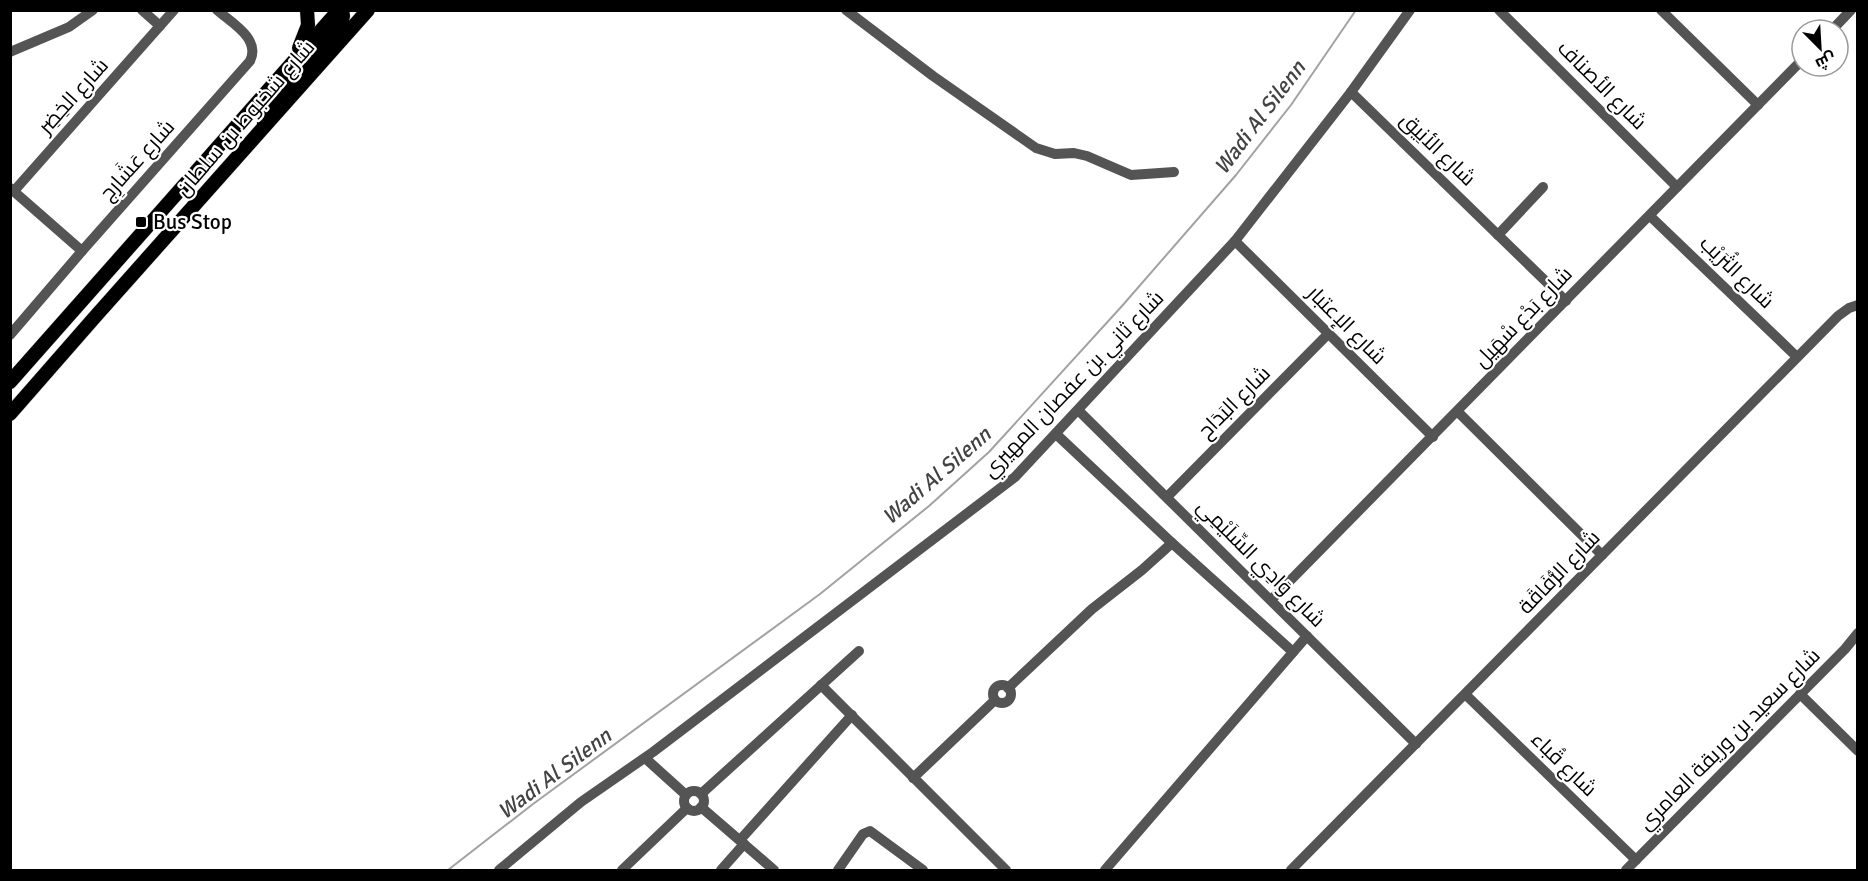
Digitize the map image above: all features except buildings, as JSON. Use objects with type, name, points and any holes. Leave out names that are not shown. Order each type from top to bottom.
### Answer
[{"type":"main road","points":[[290,67],[306,34],[309,18],[307,10]]},
{"type":"main road","name":"شارع شخبوط بن سلطان","points":[[10,382],[290,67],[343,16],[368,10]]},
{"type":"main road","name":"شارع شخبوط بن سلطان","points":[[10,414],[264,128],[343,16]]},
{"type":"street","points":[[10,52],[69,27],[93,10]]},
{"type":"street","points":[[142,10],[160,26]]},
{"type":"street","name":"شارع الخِضِر","points":[[12,190],[174,10]]},
{"type":"street","name":"شارع عَشَارِج","points":[[10,335],[250,61],[253,53],[250,41],[217,10]]},
{"type":"street","points":[[846,10],[933,76],[1036,148],[1055,154],[1074,153],[1087,156],[1131,175],[1174,172]]},
{"type":"street","name":"شارع ثاني بن عفصان المهيري","points":[[499,870],[581,802],[645,758],[1003,487],[1078,411],[1234,241],[1351,92],[1410,10]]},
{"type":"street","name":"شارع الأصناف","points":[[1498,10],[1677,187]]},
{"type":"street","points":[[1661,10],[1758,105]]},
{"type":"street","name":"شارع بَدْع سْهَيل","points":[[1271,600],[1790,72]]},
{"type":"street","name":"شارع الأنِيق","points":[[1351,92],[1566,301]]},
{"type":"street","points":[[1498,235],[1543,187]]},
{"type":"street","points":[[12,190],[82,251]]},
{"type":"street","name":"شارع الثُرَيْب","points":[[1650,216],[1797,357]]},
{"type":"street","name":"شارع الإعتبار","points":[[1234,241],[1432,437]]},
{"type":"street","name":"شارع الرُّفَاقَة","points":[[1291,870],[1843,311],[1857,305]]},
{"type":"street","name":"شارع البَدَاح","points":[[1167,497],[1328,334]]},
{"type":"street","name":"شارع وَادِي السِّلَيْمِي","points":[[1078,411],[1416,744]]},
{"type":"street","points":[[1458,412],[1602,555]]},
{"type":"street","points":[[1056,434],[1293,652]]},
{"type":"street","points":[[913,778],[995,700],[993,694],[997,686],[1003,685],[1008,688],[1092,609],[1172,543]]},
{"type":"street","name":"شارع سعيد بن وريقة العامري","points":[[1626,870],[1845,649],[1857,633]]},
{"type":"street","points":[[1105,870],[1307,636]]},
{"type":"street","points":[[701,794],[859,651]]},
{"type":"street","points":[[821,685],[1006,870]]},
{"type":"street","points":[[1800,694],[1857,751]]},
{"type":"street","name":"شارع قُباء","points":[[1466,695],[1636,860]]},
{"type":"street","points":[[721,870],[742,842],[852,715]]},
{"type":"street","points":[[645,758],[686,795]]},
{"type":"street","points":[[693,791],[701,794],[704,802],[701,807],[695,811],[687,808],[684,801],[686,795],[693,791]]},
{"type":"street","points":[[701,807],[774,870]]},
{"type":"street","points":[[622,870],[687,808]]},
{"type":"street","points":[[838,870],[863,834],[870,831],[922,870]]},
{"type":"waterway","name":"Wadi Al Silenn","points":[[448,870],[533,804],[820,594],[929,506],[989,452],[1122,306],[1236,175],[1291,105],[1356,10]]},
{"type":"place","name":"Bus Stop","points":[[141,222]]}]
